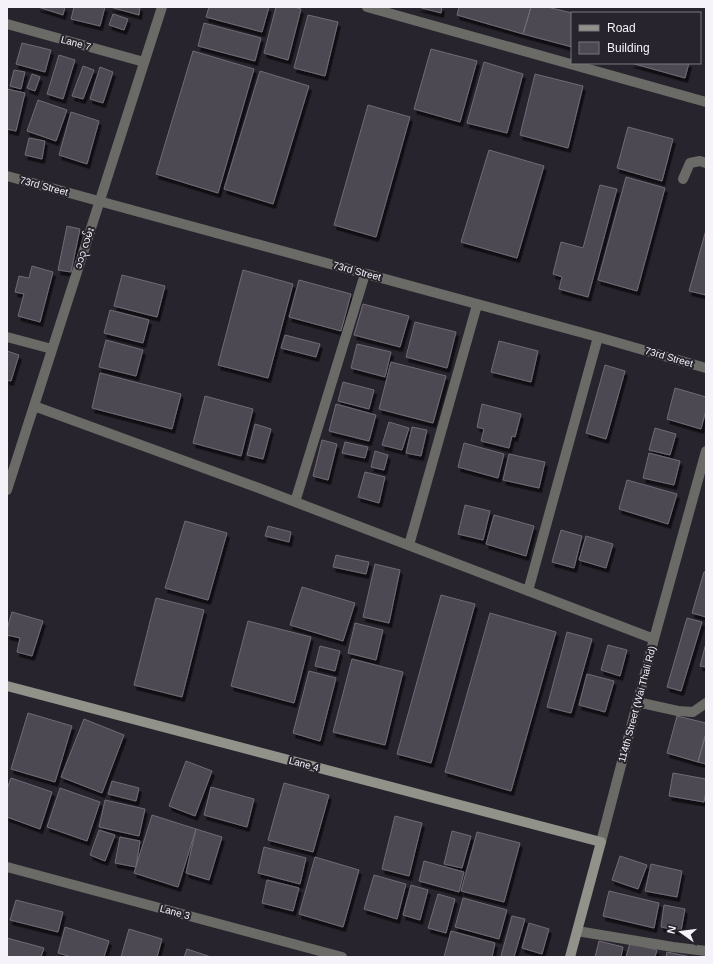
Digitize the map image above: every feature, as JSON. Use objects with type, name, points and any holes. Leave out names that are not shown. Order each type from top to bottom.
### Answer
[{"type":"street","name":"၁၁၃ လမ်း","points":[[7,490],[162,7]]},
{"type":"street","points":[[367,7],[706,102]]},
{"type":"street","name":"Lane 7","points":[[7,24],[144,62]]},
{"type":"street","points":[[683,179],[690,163],[700,161],[706,163]]},
{"type":"street","name":"73rd Street","points":[[7,176],[598,337],[706,368]]},
{"type":"street","points":[[295,502],[365,274]]},
{"type":"street","points":[[408,545],[477,305]]},
{"type":"street","points":[[7,337],[52,349]]},
{"type":"street","points":[[528,591],[598,337]]},
{"type":"street","points":[[34,406],[295,502],[654,639]]},
{"type":"street","name":"114th Street (Wai Thali Rd)","points":[[570,957],[654,639],[706,451]]},
{"type":"street","name":"Lane 4","points":[[7,686],[601,842]]},
{"type":"street","points":[[638,702],[678,711],[693,712],[706,703]]},
{"type":"street","name":"Lane 3","points":[[7,867],[342,957]]},
{"type":"street","points":[[577,931],[706,951]]},
{"type":"building","points":[[38,7],[65,7],[63,15]]},
{"type":"building","points":[[74,7],[105,7],[100,26],[71,19]]},
{"type":"building","points":[[110,7],[140,7],[139,15]]},
{"type":"building","points":[[209,7],[269,7],[262,32],[206,17]]},
{"type":"building","points":[[276,7],[294,7],[301,9],[288,60],[264,53]]},
{"type":"building","points":[[418,7],[442,7],[441,13]]},
{"type":"building","points":[[459,7],[531,7],[523,34],[457,15]]},
{"type":"building","points":[[531,7],[547,7],[571,13],[571,47],[523,34]]},
{"type":"building","points":[[113,14],[128,19],[124,30],[109,25]]},
{"type":"building","points":[[308,15],[338,22],[325,76],[294,68]]},
{"type":"building","points":[[204,23],[261,38],[255,61],[198,46]]},
{"type":"building","points":[[22,43],[51,50],[45,72],[16,64]]},
{"type":"building","points":[[431,49],[477,61],[460,122],[414,109]]},
{"type":"building","points":[[193,51],[254,69],[218,193],[156,174]]},
{"type":"building","points":[[59,55],[75,60],[63,99],[47,94]]},
{"type":"building","points":[[484,62],[523,74],[507,133],[467,123]]},
{"type":"building","points":[[635,64],[689,64],[685,78]]},
{"type":"building","points":[[83,66],[94,70],[83,99],[72,96]]},
{"type":"building","points":[[100,67],[113,72],[103,103],[90,99]]},
{"type":"building","points":[[14,70],[25,72],[21,89],[10,86]]},
{"type":"building","points":[[260,71],[309,86],[273,204],[224,189]]},
{"type":"building","points":[[32,74],[40,77],[35,91],[27,88]]},
{"type":"building","points":[[535,74],[583,86],[568,148],[520,135]]},
{"type":"building","points":[[7,89],[25,93],[16,131],[7,129]]},
{"type":"building","points":[[38,100],[67,110],[56,141],[27,131]]},
{"type":"building","points":[[368,105],[410,117],[376,237],[334,225]]},
{"type":"building","points":[[71,112],[99,121],[87,164],[59,155]]},
{"type":"building","points":[[628,127],[673,139],[662,181],[617,168]]},
{"type":"building","points":[[29,138],[45,141],[42,159],[25,155]]},
{"type":"building","points":[[489,150],[544,166],[517,258],[461,242]]},
{"type":"building","points":[[626,177],[665,188],[637,291],[598,280]]},
{"type":"building","points":[[600,185],[617,189],[588,297],[559,289],[562,277],[553,274],[561,242],[583,248]]},
{"type":"building","points":[[67,226],[80,229],[71,272],[58,270]]},
{"type":"building","points":[[706,230],[706,295],[689,291]]},
{"type":"building","points":[[32,266],[53,272],[40,322],[18,316],[24,294],[15,292],[19,276],[29,278]]},
{"type":"building","points":[[243,270],[293,284],[268,378],[218,365]]},
{"type":"building","points":[[122,275],[165,286],[157,317],[114,306]]},
{"type":"building","points":[[299,280],[351,294],[341,331],[289,317]]},
{"type":"building","points":[[363,304],[409,316],[400,347],[354,335]]},
{"type":"building","points":[[110,310],[149,320],[143,343],[104,333]]},
{"type":"building","points":[[415,322],[456,332],[447,368],[406,357]]},
{"type":"building","points":[[285,335],[320,344],[316,357],[281,348]]},
{"type":"building","points":[[106,340],[143,350],[136,376],[99,367]]},
{"type":"building","points":[[499,341],[538,351],[531,382],[491,372]]},
{"type":"building","points":[[357,344],[391,352],[385,377],[351,368]]},
{"type":"building","points":[[7,351],[19,355],[11,381],[7,380]]},
{"type":"building","points":[[391,362],[446,376],[433,423],[379,409]]},
{"type":"building","points":[[605,365],[625,371],[606,439],[586,433]]},
{"type":"building","points":[[100,373],[181,394],[172,429],[92,408]]},
{"type":"building","points":[[343,382],[374,390],[369,409],[338,401]]},
{"type":"building","points":[[675,388],[706,397],[706,410],[701,429],[667,419]]},
{"type":"building","points":[[205,396],[253,409],[241,456],[193,443]]},
{"type":"building","points":[[336,404],[376,415],[369,441],[329,431]]},
{"type":"building","points":[[482,404],[521,414],[515,437],[512,436],[509,448],[481,441],[484,429],[477,427]]},
{"type":"building","points":[[389,422],[409,428],[402,450],[382,445]]},
{"type":"building","points":[[255,424],[271,429],[263,459],[247,455]]},
{"type":"building","points":[[412,427],[427,430],[421,456],[406,453]]},
{"type":"building","points":[[655,428],[676,434],[670,455],[649,450]]},
{"type":"building","points":[[322,440],[337,444],[328,480],[313,476]]},
{"type":"building","points":[[345,442],[368,447],[365,458],[342,453]]},
{"type":"building","points":[[464,443],[504,454],[498,478],[458,467]]},
{"type":"building","points":[[375,451],[388,455],[384,470],[371,467]]},
{"type":"building","points":[[649,453],[680,461],[674,485],[643,478]]},
{"type":"building","points":[[509,454],[545,462],[539,488],[503,480]]},
{"type":"building","points":[[365,472],[385,477],[379,503],[358,497]]},
{"type":"building","points":[[627,480],[677,494],[668,524],[619,509]]},
{"type":"building","points":[[465,505],[490,511],[483,540],[458,534]]},
{"type":"building","points":[[494,515],[534,526],[526,556],[486,544]]},
{"type":"building","points":[[185,521],[227,533],[208,600],[165,588]]},
{"type":"building","points":[[268,526],[291,532],[289,542],[265,536]]},
{"type":"building","points":[[561,530],[582,536],[574,568],[552,562]]},
{"type":"building","points":[[586,536],[613,544],[606,568],[579,560]]},
{"type":"building","points":[[336,555],[369,562],[366,574],[333,567]]},
{"type":"building","points":[[375,564],[400,570],[389,623],[363,617]]},
{"type":"building","points":[[704,572],[706,572],[706,617],[692,613]]},
{"type":"building","points":[[302,587],[355,603],[343,641],[290,625]]},
{"type":"building","points":[[441,595],[475,604],[431,763],[397,754]]},
{"type":"building","points":[[156,598],[204,610],[182,697],[134,685]]},
{"type":"building","points":[[12,612],[43,621],[32,656],[17,652],[20,638],[7,635],[7,629]]},
{"type":"building","points":[[490,613],[556,632],[511,791],[445,772]]},
{"type":"building","points":[[687,618],[702,622],[681,691],[667,687]]},
{"type":"building","points":[[248,621],[311,637],[294,703],[231,686]]},
{"type":"building","points":[[355,623],[383,630],[376,660],[348,653]]},
{"type":"building","points":[[567,632],[592,639],[571,713],[547,707]]},
{"type":"building","points":[[706,643],[706,667],[700,666]]},
{"type":"building","points":[[608,645],[627,650],[620,676],[601,670]]},
{"type":"building","points":[[320,646],[340,651],[335,671],[315,666]]},
{"type":"building","points":[[352,659],[403,672],[385,745],[333,732]]},
{"type":"building","points":[[309,671],[336,678],[320,741],[293,733]]},
{"type":"building","points":[[587,674],[614,681],[605,712],[579,705]]},
{"type":"building","points":[[28,713],[72,726],[55,782],[11,769]]},
{"type":"building","points":[[677,716],[706,723],[706,733],[698,762],[667,753]]},
{"type":"building","points":[[84,719],[124,735],[102,793],[61,777]]},
{"type":"building","points":[[706,733],[706,764],[698,762]]},
{"type":"building","points":[[186,761],[212,771],[195,816],[169,806]]},
{"type":"building","points":[[673,773],[706,779],[704,802],[669,796]]},
{"type":"building","points":[[11,778],[52,792],[40,829],[7,817],[7,789]]},
{"type":"building","points":[[112,781],[139,788],[136,801],[108,794]]},
{"type":"building","points":[[284,783],[329,795],[313,852],[268,840]]},
{"type":"building","points":[[211,787],[254,799],[247,827],[204,815]]},
{"type":"building","points":[[60,788],[100,802],[87,841],[47,827]]},
{"type":"building","points":[[105,800],[145,809],[139,836],[99,827]]},
{"type":"building","points":[[152,815],[196,829],[178,887],[134,873]]},
{"type":"building","points":[[395,816],[422,823],[409,876],[382,869]]},
{"type":"building","points":[[196,829],[222,837],[209,880],[186,873]]},
{"type":"building","points":[[99,830],[115,835],[105,861],[90,855]]},
{"type":"building","points":[[452,831],[471,836],[462,868],[444,864]]},
{"type":"building","points":[[477,832],[520,843],[504,902],[461,891]]},
{"type":"building","points":[[120,837],[140,841],[136,867],[115,863]]},
{"type":"building","points":[[264,847],[306,858],[300,884],[258,873]]},
{"type":"building","points":[[620,856],[647,865],[638,889],[612,880]]},
{"type":"building","points":[[315,857],[359,870],[343,927],[299,914]]},
{"type":"building","points":[[424,861],[464,872],[459,892],[419,881]]},
{"type":"building","points":[[651,864],[682,871],[677,897],[645,891]]},
{"type":"building","points":[[374,875],[406,884],[397,919],[364,909]]},
{"type":"building","points":[[267,880],[299,888],[293,911],[262,903]]},
{"type":"building","points":[[411,885],[428,890],[420,920],[403,915]]},
{"type":"building","points":[[609,891],[659,903],[654,928],[603,916]]},
{"type":"building","points":[[438,894],[455,899],[446,933],[428,928]]},
{"type":"building","points":[[463,898],[507,910],[499,939],[455,927]]},
{"type":"building","points":[[16,900],[63,912],[58,932],[10,920]]},
{"type":"building","points":[[664,905],[685,909],[681,931],[661,927]]},
{"type":"building","points":[[512,916],[525,919],[514,957],[503,957],[501,956]]},
{"type":"building","points":[[529,923],[549,929],[542,954],[522,948]]},
{"type":"building","points":[[65,927],[109,941],[104,957],[72,957],[58,953]]},
{"type":"building","points":[[129,929],[162,939],[157,957],[121,957]]},
{"type":"building","points":[[451,931],[495,943],[492,957],[444,957]]},
{"type":"building","points":[[7,938],[44,948],[41,957],[7,957]]},
{"type":"building","points":[[599,941],[623,947],[621,957],[595,957]]},
{"type":"building","points":[[630,943],[657,950],[655,957],[626,957]]},
{"type":"building","points":[[187,949],[211,957],[184,957]]},
{"type":"building","points":[[667,952],[691,957],[666,957]]}]
